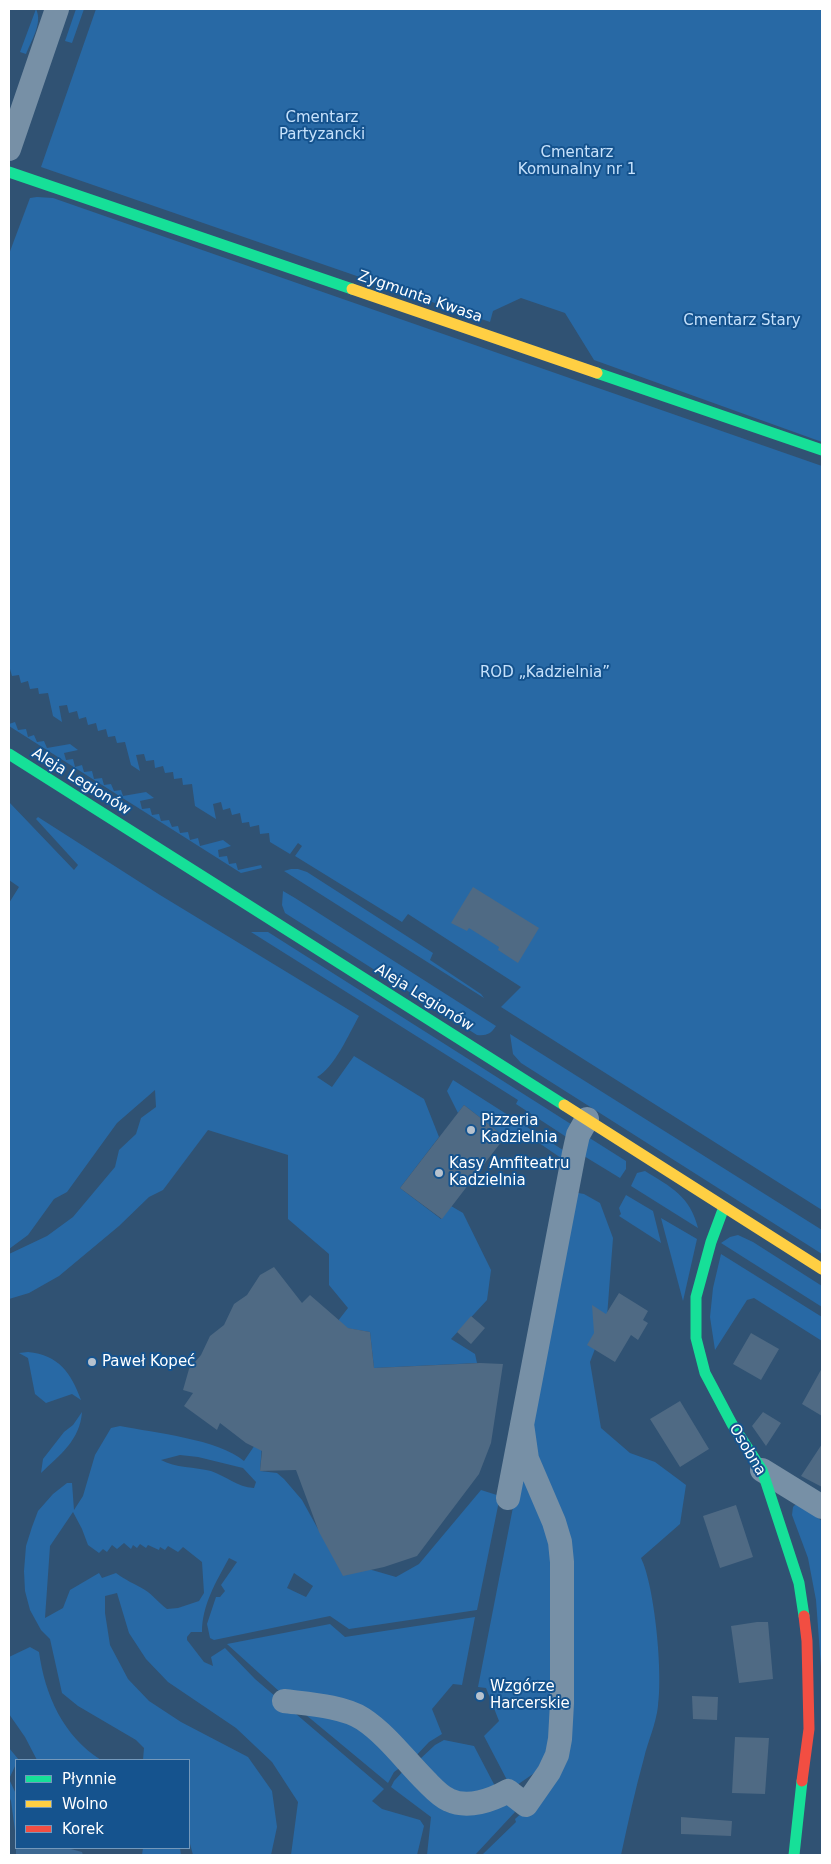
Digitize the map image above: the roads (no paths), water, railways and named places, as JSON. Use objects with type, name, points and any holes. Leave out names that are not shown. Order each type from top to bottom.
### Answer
[{"type":"street","points":[[9,149],[57,9]]},
{"type":"street","name":"Zygmunta Kwasa","points":[[9,172],[822,450]]},
{"type":"street","name":"Aleja Legionów","points":[[9,754],[822,1269]]},
{"type":"street","points":[[508,1498],[574,1153],[578,1135],[587,1119]]},
{"type":"street","name":"Osobna","points":[[724,1207],[711,1242],[696,1297],[696,1338],[705,1374],[732,1424],[762,1470],[799,1583],[807,1641],[809,1729],[794,1855]]},
{"type":"street","points":[[284,1701],[340,1710],[363,1719],[388,1739],[439,1794],[450,1801],[467,1804],[481,1802],[495,1798],[508,1791],[526,1805],[549,1772],[560,1739],[562,1702],[562,1562],[560,1542],[554,1522],[527,1459],[522,1424]]},
{"type":"street","points":[[762,1470],[822,1507]]},
{"type":"street","name":"Osobna","points":[[809,1729],[822,1708]]},
{"type":"place","name":"Pizzeria Kadzielnia","points":[[471,1130]]},
{"type":"place","name":"Kasy Amfiteatru Kadzielnia","points":[[439,1173]]},
{"type":"place","name":"Paweł Kopeć","points":[[92,1362]]},
{"type":"place","name":"Wzgórze Harcerskie","points":[[480,1696]]},
{"type":"park label","name":"Cmentarz Partyzancki","points":[[322,126]]},
{"type":"park label","name":"Cmentarz Komunalny nr 1","points":[[577,162]]},
{"type":"park label","name":"Cmentarz Stary","points":[[742,321]]},
{"type":"park label","name":"ROD „Kadzielnia”","points":[[545,673]]}]
